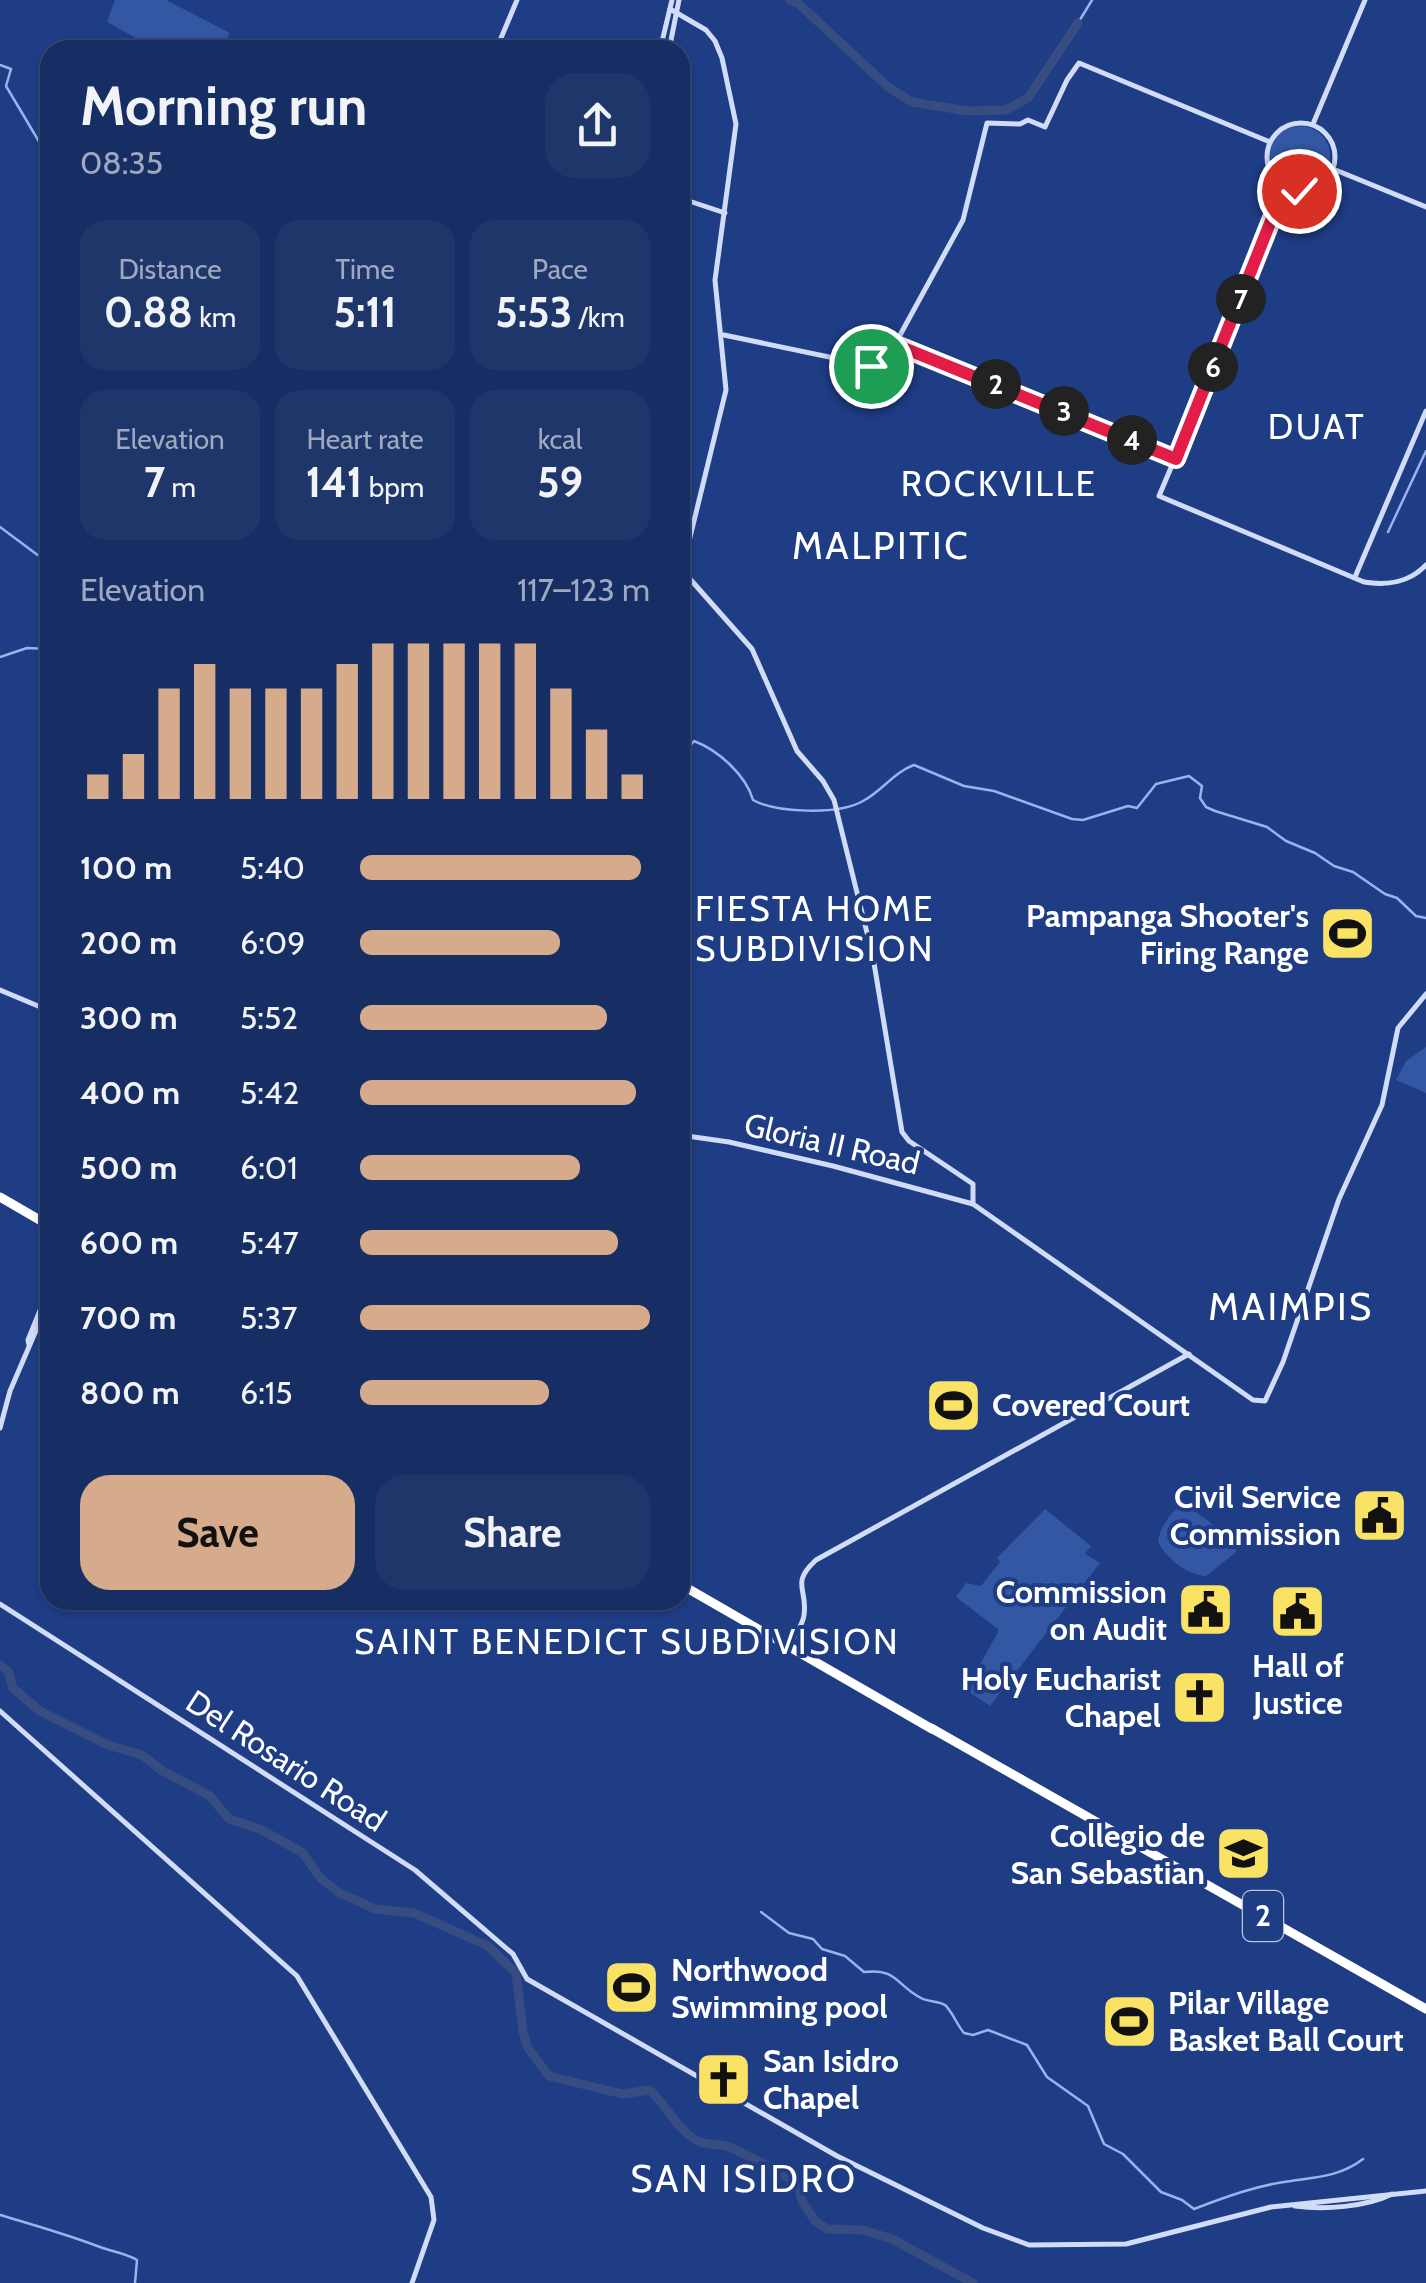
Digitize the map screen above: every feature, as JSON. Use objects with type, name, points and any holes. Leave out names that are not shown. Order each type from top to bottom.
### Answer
[{"type":"highway","points":[[0,1197],[40,1220]]},
{"type":"highway","name":"2","points":[[690,1590],[1426,2008]]},
{"type":"street","points":[[500,40],[517,0]]},
{"type":"street","points":[[663,40],[676,0]]},
{"type":"street","points":[[1312,124],[1365,0]]},
{"type":"street","points":[[671,40],[673,10]]},
{"type":"street","points":[[673,10],[713,38],[726,71],[736,124],[715,280],[726,376],[724,401],[690,538]]},
{"type":"street","points":[[722,335],[882,368],[963,220],[986,124],[1020,124],[1028,120],[1045,127],[1079,63],[1270,142]]},
{"type":"street","points":[[1298,122],[1312,124],[1332,141],[1333,169],[1315,187],[1301,191],[1284,188],[1275,180],[1266,160],[1270,142],[1284,127],[1298,122]]},
{"type":"street","points":[[1333,169],[1426,207]]},
{"type":"street","points":[[1284,188],[1160,496],[1374,584],[1396,582],[1426,565]]},
{"type":"street","points":[[690,201],[725,213]]},
{"type":"street","points":[[894,344],[1176,459]]},
{"type":"street","points":[[1355,576],[1426,412]]},
{"type":"street","points":[[690,579],[752,648],[797,752],[834,800],[873,957],[902,1132],[908,1141],[973,1184],[973,1204],[1254,1400],[1265,1401],[1278,1375],[1340,1199],[1382,1105],[1398,1028],[1426,994]]},
{"type":"street","points":[[0,990],[40,1007]]},
{"type":"street","name":"Gloria II Road","points":[[690,1136],[833,1166],[973,1204]]},
{"type":"street","points":[[0,1428],[40,1311]]},
{"type":"street","points":[[29,1345],[40,1325]]},
{"type":"street","points":[[788,1646],[804,1618],[802,1575],[816,1560],[1189,1354]]},
{"type":"street","name":"Del Rosario Road","points":[[0,1604],[415,1870],[512,1954],[526,1979],[838,2156],[1010,2240],[1051,2247],[1126,2244],[1287,2205],[1426,2191]]},
{"type":"street","points":[[0,1711],[303,1984],[431,2197],[434,2220],[412,2283]]},
{"type":"shaded area","points":[[115,0],[166,0],[230,33],[226,40],[140,40],[107,22]]},
{"type":"shaded area","points":[[1300,126],[1321,135],[1330,156],[1321,177],[1300,186],[1279,177],[1270,156],[1279,135]]},
{"type":"shaded area","points":[[1426,1047],[1426,1093],[1396,1080],[1406,1061]]},
{"type":"shaded area","points":[[1186,1504],[1238,1544],[1235,1553],[1206,1576],[1178,1565],[1158,1542],[1168,1519]]},
{"type":"shaded area","points":[[1045,1509],[1091,1546],[1085,1554],[1100,1563],[990,1706],[966,1690],[999,1630],[956,1597],[966,1583],[981,1586],[1000,1562],[997,1558]]},
{"type":"waterway","points":[[790,0],[798,3],[888,87],[912,102],[968,111],[1006,110],[1028,98],[1078,23]]},
{"type":"waterway","points":[[1078,23],[1092,0]]},
{"type":"waterway","points":[[0,65],[11,69],[6,86],[40,143]]},
{"type":"waterway","points":[[1388,532],[1426,451]]},
{"type":"waterway","points":[[0,527],[40,557]]},
{"type":"waterway","points":[[0,657],[27,648],[40,649]]},
{"type":"waterway","points":[[690,746],[694,741],[730,764],[753,800],[777,808],[808,811],[852,806],[914,765],[964,786],[994,791],[1083,820],[1128,806],[1137,808],[1156,784],[1189,776],[1202,786],[1200,798],[1206,807],[1267,827],[1286,841],[1353,872],[1397,898],[1416,916],[1426,918]]},
{"type":"waterway","points":[[0,1665],[8,1671],[13,1688],[40,1711],[108,1745],[142,1755],[161,1770],[210,1796],[229,1819],[260,1829],[303,1853],[321,1879],[340,1893],[375,1909],[414,1913],[488,1946],[516,1973],[528,2048],[549,2076],[622,2094],[650,2090],[691,2137],[702,2143],[729,2147],[798,2183],[802,2201],[815,2221],[827,2229],[863,2230],[892,2239],[973,2283]]},
{"type":"waterway","points":[[761,1912],[789,1933],[813,1939],[822,1949],[845,1956],[864,1972],[890,1975],[921,1998],[945,2005],[964,2033],[973,2035],[988,2030],[1027,2045],[1047,2077],[1088,2106],[1104,2144],[1123,2154],[1161,2192],[1194,2209],[1254,2188],[1338,2172],[1363,2159]]},
{"type":"waterway","points":[[0,2215],[137,2260],[135,2283]]},
{"type":"place","name":"Pampanga Shooter's Firing Range","points":[[1348,934]]},
{"type":"place","name":"Covered Court","points":[[953,1405]]},
{"type":"place","name":"Civil Service Commission","points":[[1380,1515]]},
{"type":"place","name":"Commission on Audit","points":[[1206,1610]]},
{"type":"place","name":"Hall of Justice","points":[[1298,1612]]},
{"type":"place","name":"Holy Eucharist Chapel","points":[[1200,1697]]},
{"type":"place","name":"Collegio de San Sebastian","points":[[1244,1854]]},
{"type":"place","name":"Northwood Swimming pool","points":[[632,1988]]},
{"type":"place","name":"Pilar Village Basket Ball Court","points":[[1129,2021]]},
{"type":"place","name":"San Isidro Chapel","points":[[724,2079]]},
{"type":"district","name":"DUAT","points":[[1317,427]]},
{"type":"district","name":"ROCKVILLE","points":[[999,484]]},
{"type":"district","name":"MALPITIC","points":[[881,546]]},
{"type":"district","name":"FIESTA HOME SUBDIVISION","points":[[815,929]]},
{"type":"district","name":"MAIMPIS","points":[[1291,1307]]},
{"type":"district","name":"SAINT BENEDICT SUBDIVISION","points":[[627,1642]]},
{"type":"district","name":"SAN ISIDRO","points":[[744,2179]]},
{"type":"route","points":[[871,366],[882,368],[894,344],[1176,459],[1284,188],[1299,191]]}]
